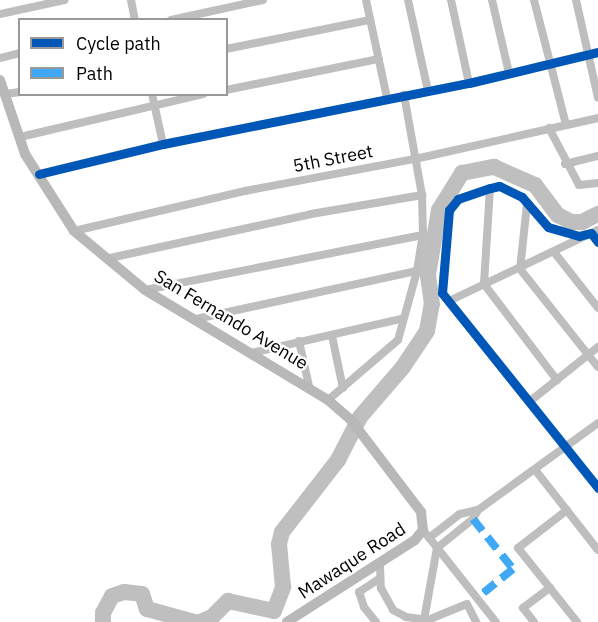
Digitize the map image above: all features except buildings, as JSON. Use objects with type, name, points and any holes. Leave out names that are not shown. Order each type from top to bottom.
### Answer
[{"type":"main road","name":"San Fernando Avenue","points":[[0,80],[20,137],[39,174],[74,231],[110,258],[145,290],[328,399],[351,420],[363,436],[425,529]]},
{"type":"main road","name":"Mawaque Road","points":[[287,622],[380,565],[416,540],[425,529]]},
{"type":"street","points":[[0,14],[65,0]]},
{"type":"street","points":[[131,0],[135,18]]},
{"type":"street","points":[[180,18],[263,0]]},
{"type":"street","points":[[366,0],[387,99]]},
{"type":"street","points":[[408,0],[428,91]]},
{"type":"street","points":[[451,0],[469,83]]},
{"type":"street","points":[[492,0],[509,73]]},
{"type":"street","points":[[534,0],[566,125]]},
{"type":"street","points":[[576,0],[598,98]]},
{"type":"street","points":[[228,49],[370,20]]},
{"type":"street","points":[[39,174],[163,144],[469,83],[598,52]]},
{"type":"street","points":[[0,58],[18,54]]},
{"type":"street","points":[[228,90],[379,59]]},
{"type":"street","points":[[6,94],[18,92]]},
{"type":"street","points":[[328,399],[398,339],[402,332],[401,319],[417,271],[423,235],[422,195],[404,95]]},
{"type":"street","points":[[152,96],[163,144]]},
{"type":"street","points":[[20,137],[193,96]]},
{"type":"street","name":"5th Street","points":[[74,231],[245,191],[415,159],[598,118]]},
{"type":"street","points":[[549,128],[565,164],[579,185],[598,183]]},
{"type":"street","points":[[565,164],[598,156]]},
{"type":"street","points":[[595,231],[562,233],[541,221],[522,197],[499,186],[458,199],[449,210],[442,293],[598,488]]},
{"type":"street","points":[[490,188],[485,285],[557,380]]},
{"type":"street","points":[[110,258],[311,214],[422,195]]},
{"type":"street","points":[[527,204],[520,268],[598,368]]},
{"type":"street","points":[[449,301],[595,231]]},
{"type":"street","points":[[595,231],[598,242]]},
{"type":"street","points":[[145,290],[423,235]]},
{"type":"street","points":[[554,252],[598,308]]},
{"type":"street","points":[[196,319],[417,271]]},
{"type":"street","points":[[250,353],[401,319]]},
{"type":"street","points":[[332,336],[343,388]]},
{"type":"street","points":[[299,341],[309,386]]},
{"type":"street","points":[[530,402],[598,347]]},
{"type":"street","points":[[420,621],[437,548],[458,532],[478,510],[536,471],[598,424]]},
{"type":"street","points":[[536,471],[598,550]]},
{"type":"street","points":[[478,510],[460,514],[450,522],[425,529],[437,548],[496,622]]},
{"type":"street","points":[[567,510],[518,548],[577,622]]},
{"type":"street","points":[[450,522],[458,532]]},
{"type":"street","points":[[380,565],[379,579],[384,598],[393,610],[420,621],[443,616],[477,598]]},
{"type":"street","points":[[376,622],[364,607],[359,592],[379,579]]},
{"type":"street","points":[[534,622],[523,608],[550,588]]},
{"type":"street","points":[[467,604],[476,622]]},
{"type":"waterway","points":[[200,622],[212,617],[228,601],[274,611],[283,587],[279,544],[282,532],[338,460],[360,417],[403,367],[427,331],[432,304],[428,275],[439,210],[462,173],[494,167],[535,185],[558,215],[571,222],[582,222],[598,214]]},
{"type":"waterway","points":[[103,622],[103,613],[112,596],[124,592],[142,594],[147,609],[195,622]]},
{"type":"marked path","points":[[473,519],[513,569],[477,598]]},
{"type":"cycle path","points":[[39,174],[163,144],[469,83],[598,52]]},
{"type":"cycle path","points":[[598,242],[591,233],[579,236],[548,227],[522,197],[499,186],[490,188],[458,199],[449,210],[442,293],[598,488]]}]
